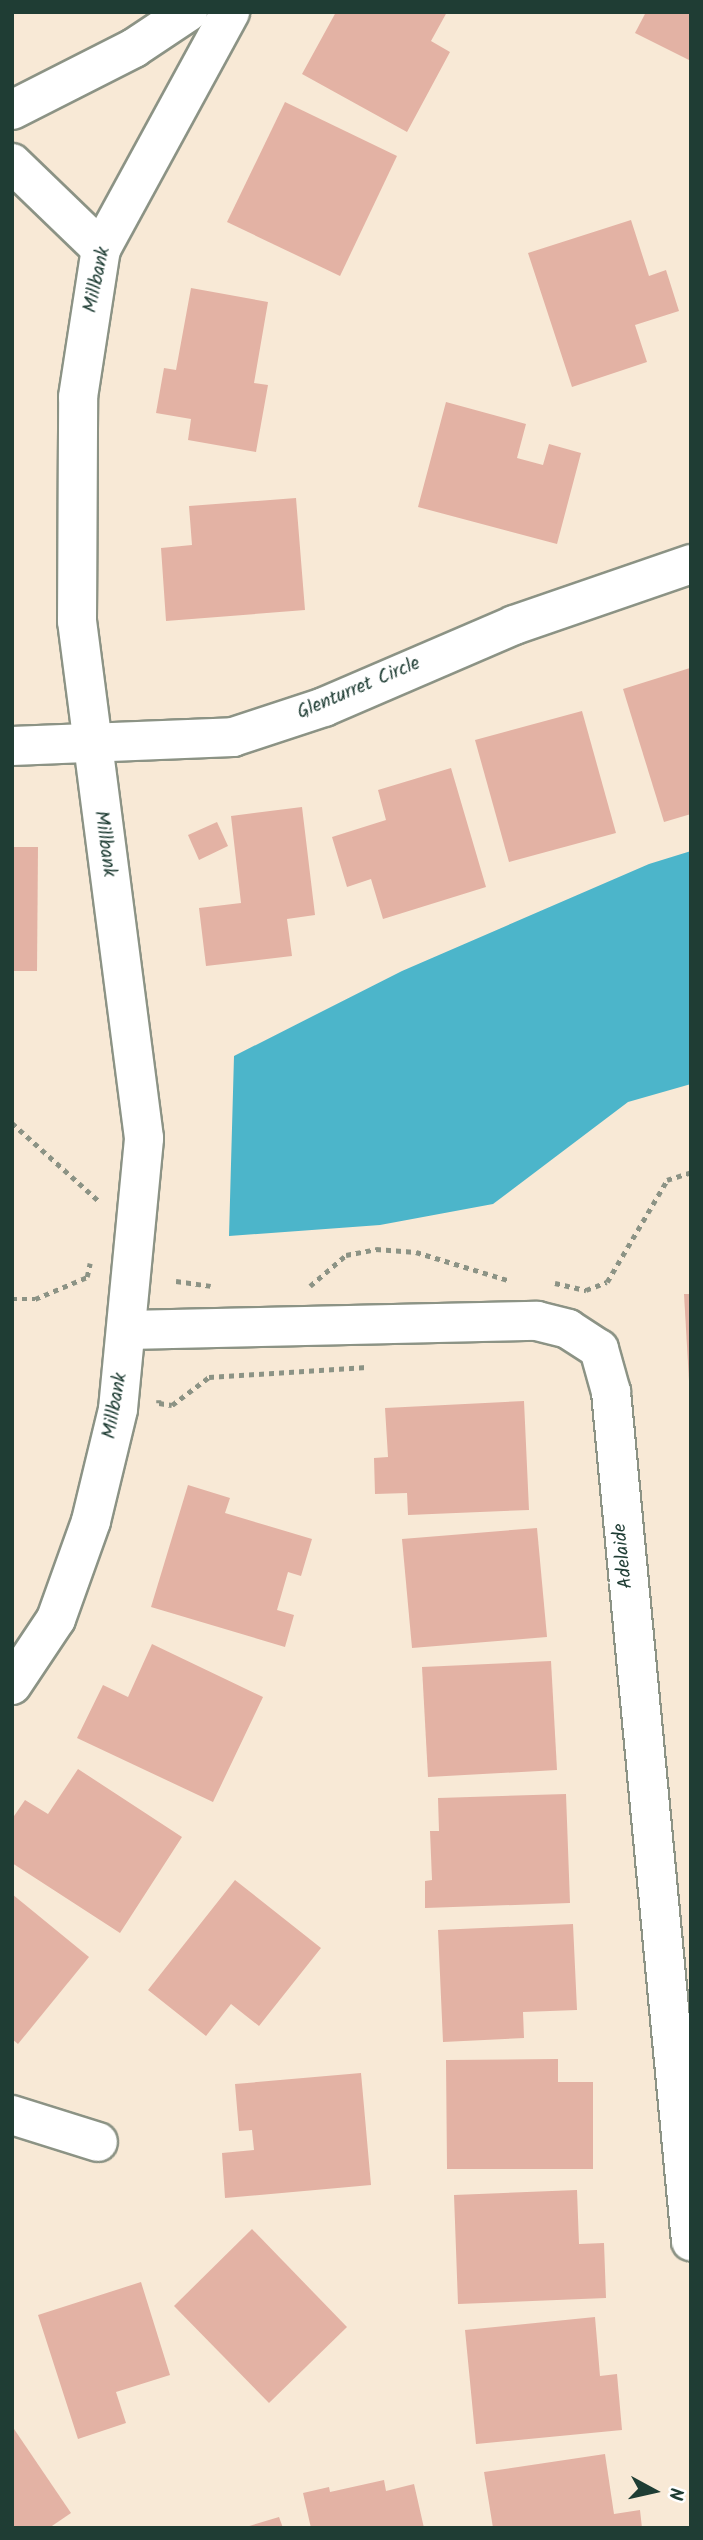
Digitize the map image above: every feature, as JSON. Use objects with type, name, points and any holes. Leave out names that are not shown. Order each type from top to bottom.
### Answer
[{"type":"street","points":[[12,110],[134,48],[188,12]]},
{"type":"street","name":"Millbank","points":[[12,1685],[56,1619],[91,1521],[118,1409],[128,1330],[144,1138],[90,743],[77,621],[78,397],[101,250],[230,12]]},
{"type":"street","points":[[12,163],[101,250]]},
{"type":"street","name":"Glenturret Circle","points":[[12,746],[233,737],[324,707],[513,625],[691,564]]},
{"type":"street","name":"Adelaide","points":[[128,1330],[537,1321],[568,1329],[599,1349],[611,1392],[691,2241]]},
{"type":"street","points":[[12,2115],[98,2142]]},
{"type":"path","points":[[12,1123],[102,1203]]},
{"type":"path","points":[[542,1283],[567,1283],[586,1290],[607,1282],[667,1180],[691,1172]]},
{"type":"path","points":[[303,1288],[312,1285],[346,1255],[376,1250],[416,1252],[516,1282]]},
{"type":"path","points":[[12,1299],[35,1298],[87,1277],[92,1252]]},
{"type":"path","points":[[176,1281],[214,1287]]},
{"type":"path","points":[[161,1391],[159,1403],[172,1405],[209,1377],[369,1367]]},
{"type":"water","points":[[691,851],[691,1084],[628,1102],[493,1204],[380,1225],[229,1236],[234,1056],[402,971],[649,864]]},
{"type":"building","points":[[336,12],[447,12],[431,41],[450,52],[407,132],[302,74]]},
{"type":"building","points":[[646,12],[691,12],[691,61],[635,33]]},
{"type":"building","points":[[285,102],[397,156],[340,276],[227,222]]},
{"type":"building","points":[[631,220],[649,276],[666,270],[679,311],[635,325],[647,362],[572,387],[528,253]]},
{"type":"building","points":[[191,288],[268,302],[254,383],[268,385],[256,452],[188,440],[191,419],[156,413],[164,368],[176,370]]},
{"type":"building","points":[[446,402],[526,424],[517,458],[543,465],[549,444],[581,453],[557,544],[418,507]]},
{"type":"building","points":[[296,498],[305,610],[166,621],[161,548],[192,545],[189,506]]},
{"type":"building","points":[[690,668],[691,814],[664,822],[623,689]]},
{"type":"building","points":[[582,711],[616,833],[509,862],[475,740]]},
{"type":"building","points":[[451,768],[486,887],[383,919],[371,879],[347,887],[332,837],[386,820],[378,790]]},
{"type":"building","points":[[302,807],[315,915],[287,919],[292,956],[206,966],[199,908],[241,903],[231,816]]},
{"type":"building","points":[[217,822],[228,846],[199,860],[188,835]]},
{"type":"building","points":[[12,847],[38,847],[37,971],[12,971]]},
{"type":"building","points":[[684,1294],[691,1294],[691,1381],[689,1381]]},
{"type":"building","points":[[524,1401],[529,1510],[408,1515],[407,1493],[375,1494],[374,1458],[388,1457],[385,1408]]},
{"type":"building","points":[[188,1485],[230,1498],[225,1513],[312,1539],[301,1576],[288,1572],[277,1610],[294,1615],[285,1647],[151,1607]]},
{"type":"building","points":[[537,1528],[547,1637],[412,1648],[402,1539]]},
{"type":"building","points":[[152,1644],[263,1697],[213,1802],[77,1738],[103,1685],[128,1697]]},
{"type":"building","points":[[551,1661],[557,1770],[428,1777],[422,1667]]},
{"type":"building","points":[[78,1769],[182,1837],[120,1933],[12,1863],[12,1819],[25,1800],[48,1814]]},
{"type":"building","points":[[566,1794],[570,1903],[425,1908],[425,1881],[432,1880],[430,1831],[439,1831],[438,1798]]},
{"type":"building","points":[[235,1880],[321,1948],[259,2026],[231,2004],[206,2036],[148,1990]]},
{"type":"building","points":[[12,1894],[89,1957],[18,2044],[12,2039]]},
{"type":"building","points":[[573,1924],[577,2010],[523,2012],[524,2038],[443,2042],[438,1930]]},
{"type":"building","points":[[558,2059],[558,2082],[593,2082],[593,2169],[447,2169],[446,2060]]},
{"type":"building","points":[[361,2073],[371,2185],[225,2198],[222,2153],[254,2150],[252,2130],[239,2131],[235,2084]]},
{"type":"building","points":[[577,2190],[579,2244],[604,2243],[606,2298],[458,2304],[454,2195]]},
{"type":"building","points":[[252,2229],[347,2327],[269,2403],[174,2306]]},
{"type":"building","points":[[141,2282],[170,2375],[116,2392],[126,2423],[78,2439],[38,2315]]},
{"type":"building","points":[[595,2317],[600,2376],[617,2374],[622,2430],[476,2444],[465,2330]]},
{"type":"building","points":[[12,2426],[71,2513],[49,2528],[12,2528]]},
{"type":"building","points":[[605,2454],[614,2514],[640,2510],[642,2528],[493,2528],[484,2472]]},
{"type":"building","points":[[384,2480],[386,2491],[414,2484],[424,2528],[311,2528],[303,2493],[329,2487],[330,2492]]},
{"type":"building","points":[[279,2517],[283,2528],[246,2528],[246,2527]]}]
